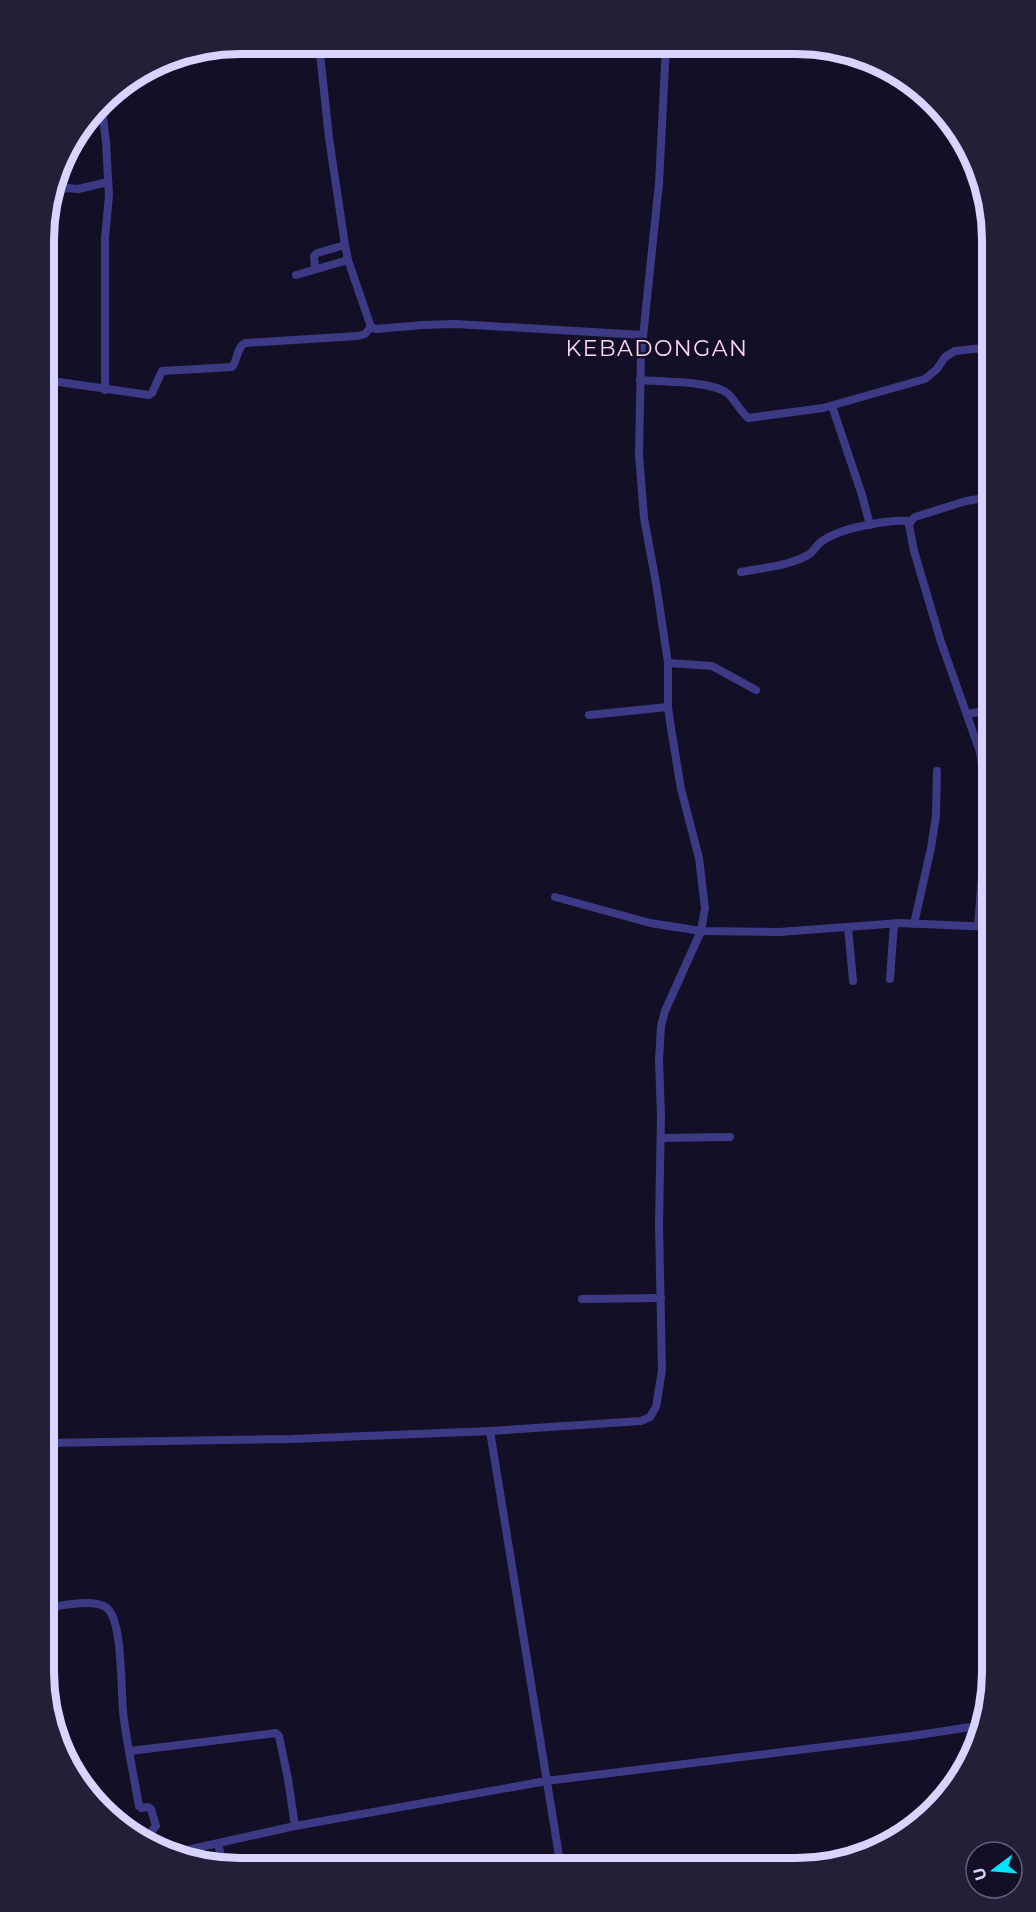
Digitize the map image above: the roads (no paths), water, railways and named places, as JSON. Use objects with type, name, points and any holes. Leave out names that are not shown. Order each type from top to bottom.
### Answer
[{"type":"street","points":[[320,54],[329,138],[345,245],[371,327]]},
{"type":"street","points":[[54,1443],[292,1439],[490,1431],[641,1421],[650,1417],[656,1407],[662,1370],[659,1225],[661,1026],[665,1011],[701,931],[705,908],[699,858],[681,789],[668,707],[668,663],[644,518],[639,454],[640,380],[659,183],[666,54]]},
{"type":"street","points":[[102,115],[108,182],[105,238],[105,390]]},
{"type":"street","points":[[61,189],[78,189],[108,182]]},
{"type":"street","points":[[315,269],[314,256],[317,253],[345,245]]},
{"type":"street","points":[[296,275],[348,260]]},
{"type":"street","points":[[371,327],[376,329],[455,324],[643,335]]},
{"type":"street","points":[[54,382],[150,395],[164,370],[232,367],[241,346],[245,343],[358,336],[371,327]]},
{"type":"street","points":[[640,380],[704,385],[720,389],[729,394],[739,410],[748,418],[832,406],[925,380],[937,369],[945,357],[954,351],[982,348]]},
{"type":"street","points":[[832,406],[870,525]]},
{"type":"street","points":[[741,572],[771,567],[808,555],[821,542],[840,532],[897,520],[911,521],[966,501],[982,499]]},
{"type":"street","points":[[911,521],[910,532],[914,551],[941,642],[980,752],[982,768]]},
{"type":"street","points":[[668,663],[712,666],[756,690]]},
{"type":"street","points":[[589,715],[668,707]]},
{"type":"street","points":[[967,714],[982,712]]},
{"type":"street","points":[[914,924],[936,816],[937,771]]},
{"type":"street","points":[[978,926],[982,875]]},
{"type":"street","points":[[555,897],[650,923],[701,931],[779,932],[894,924],[982,926]]},
{"type":"street","points":[[890,979],[894,924]]},
{"type":"street","points":[[848,927],[853,981]]},
{"type":"street","points":[[661,1138],[730,1137]]},
{"type":"street","points":[[582,1299],[661,1298]]},
{"type":"street","points":[[490,1431],[559,1858]]},
{"type":"street","points":[[54,1607],[95,1603],[104,1606],[111,1613],[121,1651],[122,1702],[139,1806],[151,1809],[156,1826],[150,1835]]},
{"type":"street","points":[[187,1850],[295,1826],[546,1781],[973,1726]]},
{"type":"street","points":[[130,1751],[276,1733],[279,1736],[288,1779],[295,1826]]},
{"type":"street","points":[[218,1844],[221,1857]]},
{"type":"district","name":"KEBADONGAN","points":[[657,348]]}]
